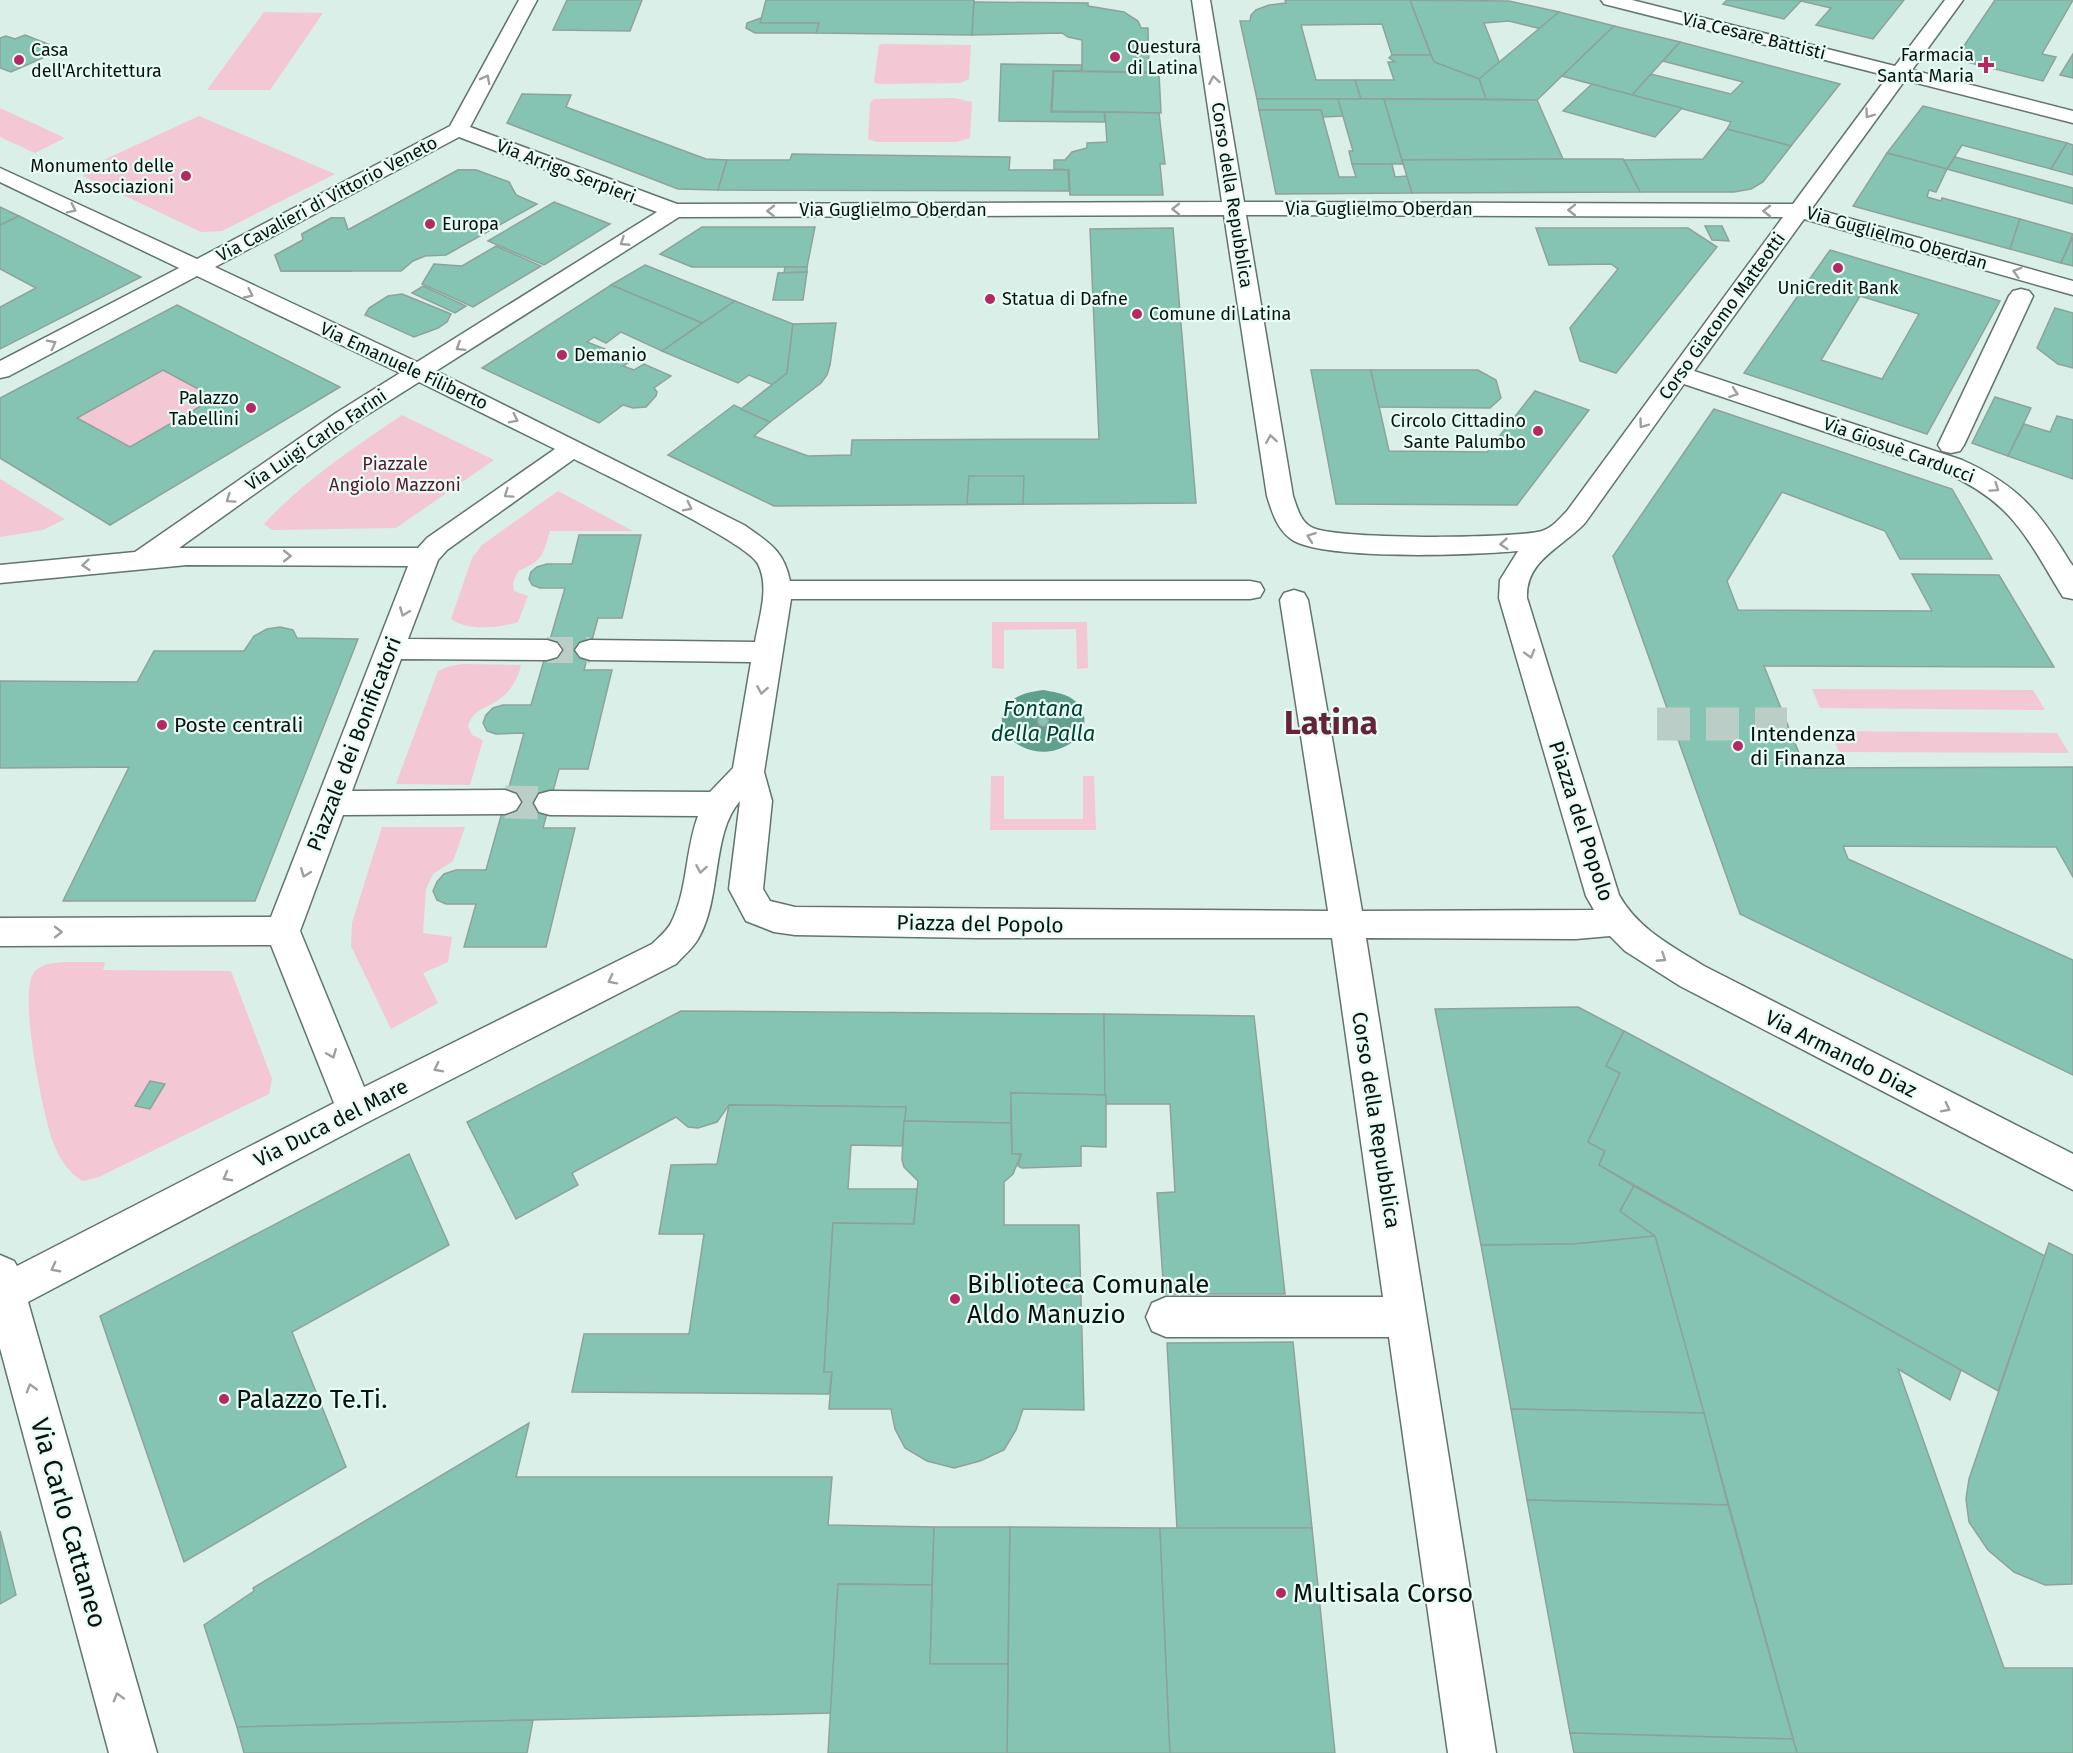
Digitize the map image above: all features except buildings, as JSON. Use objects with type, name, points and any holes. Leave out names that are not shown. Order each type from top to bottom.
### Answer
[{"type":"street","points":[[458,130],[528,0]]},
{"type":"street","name":"Corso della Repubblica","points":[[1201,0],[1282,508],[1292,526],[1312,538],[1335,543],[1489,545],[1548,539]]},
{"type":"street","name":"Via Cesare Battisti","points":[[1610,0],[2073,117]]},
{"type":"street","name":"Corso Giacomo Matteotti","points":[[1548,539],[1562,532],[1576,517],[1954,0]]},
{"type":"street","name":"Via Arrigo Serpieri","points":[[458,130],[674,211]]},
{"type":"street","name":"Via Cavalieri di Vittorio Veneto","points":[[0,371],[458,130]]},
{"type":"street","name":"Via Emanuele Filiberto","points":[[0,174],[196,269],[418,372],[573,448],[748,540],[764,552],[772,565],[778,590]]},
{"type":"street","name":"Via Guglielmo Oberdan","points":[[674,211],[1235,208],[1800,211],[2073,288]]},
{"type":"street","name":"Via Luigi Carlo Farini","points":[[144,559],[345,418],[674,211]]},
{"type":"street","points":[[1951,445],[2021,296]]},
{"type":"street","name":"Via Giosuè Carducci","points":[[1679,374],[1953,466],[1993,485],[2016,504],[2041,536],[2073,590]]},
{"type":"street","points":[[0,574],[192,556],[425,557],[437,544],[573,448]]},
{"type":"street","name":"Piazza del Popolo","points":[[778,590],[748,772],[756,801],[746,889],[758,911],[774,918],[795,921],[978,924],[1576,925],[1617,922],[1603,896],[1513,598],[1514,576],[1548,539]]},
{"type":"street","name":"Piazzale dei Bonificatori","points":[[283,931],[425,557]]},
{"type":"street","points":[[778,590],[1250,590]]},
{"type":"street","points":[[1294,600],[1347,924]]},
{"type":"street","points":[[390,650],[547,650]]},
{"type":"street","points":[[590,650],[769,651]]},
{"type":"street","points":[[550,803],[718,804],[748,772]]},
{"type":"street","points":[[332,803],[505,802]]},
{"type":"street","name":"Via Duca del Mare","points":[[1,1288],[664,954],[685,932],[695,903],[709,828],[718,804]]},
{"type":"street","name":"Via Armando Diaz","points":[[1617,922],[1637,941],[1666,961],[1726,996],[2073,1173]]},
{"type":"street","name":"Corso della Repubblica","points":[[1347,924],[1472,1753]]},
{"type":"street","points":[[0,933],[283,931],[355,1110]]},
{"type":"street","name":"Via Carlo Cattaneo","points":[[1,1288],[134,1753]]},
{"type":"street","points":[[1166,1317],[1405,1317]]},
{"type":"green space","points":[[264,12],[323,13],[270,90],[207,90]]},
{"type":"green space","points":[[879,45],[971,45],[969,79],[960,83],[878,84],[874,82]]},
{"type":"green space","points":[[954,98],[972,102],[970,138],[956,142],[877,142],[868,139],[870,103],[874,99]]},
{"type":"green space","points":[[0,108],[65,138],[35,153],[0,137]]},
{"type":"green space","points":[[199,116],[335,174],[222,231],[201,232],[83,176],[97,163]]},
{"type":"green space","points":[[163,370],[215,398],[130,447],[77,418]]},
{"type":"green space","name":"Piazzale Angiolo Mazzoni","points":[[402,415],[494,460],[396,528],[272,530],[264,524],[312,479]]},
{"type":"green space","points":[[0,479],[65,519],[43,530],[0,537]]},
{"type":"green space","points":[[558,491],[633,531],[550,531],[541,556],[533,564],[518,571],[513,583],[514,591],[528,596],[518,622],[502,626],[474,627],[451,619],[472,558],[482,545]]},
{"type":"green space","points":[[992,622],[1087,622],[1088,668],[1077,669],[1076,629],[1004,630],[1004,669],[992,668]]},
{"type":"green space","points":[[463,664],[521,665],[518,676],[509,691],[500,699],[478,711],[470,721],[468,726],[472,735],[483,740],[470,785],[396,784],[438,671]]},
{"type":"green space","points":[[1812,689],[2033,690],[2045,710],[1820,708]]},
{"type":"green space","points":[[1830,731],[2057,733],[2069,753],[1839,752]]},
{"type":"green space","points":[[991,776],[1004,776],[1004,819],[1083,819],[1083,776],[1094,776],[1096,830],[990,830]]},
{"type":"green space","points":[[382,827],[465,827],[453,861],[433,874],[426,889],[423,933],[452,937],[448,962],[423,973],[438,1003],[391,1029],[351,946],[352,923]]},
{"type":"green space","points":[[105,962],[103,970],[231,971],[272,1079],[269,1094],[99,1177],[83,1181],[78,1178],[61,1160],[53,1142],[34,1057],[29,1007],[29,987],[36,970],[48,964]]},
{"type":"water","name":"Fontana della Palla","points":[[1044,690],[1065,695],[1077,703],[1084,714],[1084,726],[1071,743],[1051,751],[1032,751],[1017,744],[1006,733],[1002,720],[1006,707],[1019,696]]},
{"type":"tunnel","points":[[547,650],[590,650]]},
{"type":"tunnel","points":[[1657,724],[1787,724]]},
{"type":"tunnel","points":[[505,802],[550,803]]},
{"type":"place","name":"Questura di Latina","points":[[1115,57]]},
{"type":"place","name":"Casa dell'Architettura","points":[[19,60]]},
{"type":"place","name":"Farmacia Santa Maria","points":[[1986,65]]},
{"type":"place","name":"Monumento delle Associazioni","points":[[186,176]]},
{"type":"place","name":"Europa","points":[[430,224]]},
{"type":"place","name":"UniCredit Bank","points":[[1838,268]]},
{"type":"place","name":"Statua di Dafne","points":[[990,299]]},
{"type":"place","name":"Comune di Latina","points":[[1137,314]]},
{"type":"place","name":"Demanio","points":[[562,355]]},
{"type":"place","name":"Palazzo Tabellini","points":[[251,408]]},
{"type":"place","name":"Circolo Cittadino Sante Palumbo","points":[[1538,431]]},
{"type":"place","name":"Poste centrali","points":[[162,725]]},
{"type":"place","name":"Intendenza di Finanza","points":[[1738,746]]},
{"type":"place","name":"Biblioteca Comunale Aldo Manuzio","points":[[955,1299]]},
{"type":"place","name":"Palazzo Te.Ti.","points":[[224,1399]]},
{"type":"place","name":"Multisala Corso","points":[[1281,1593]]},
{"type":"district","name":"Latina","points":[[1331,722]]}]
